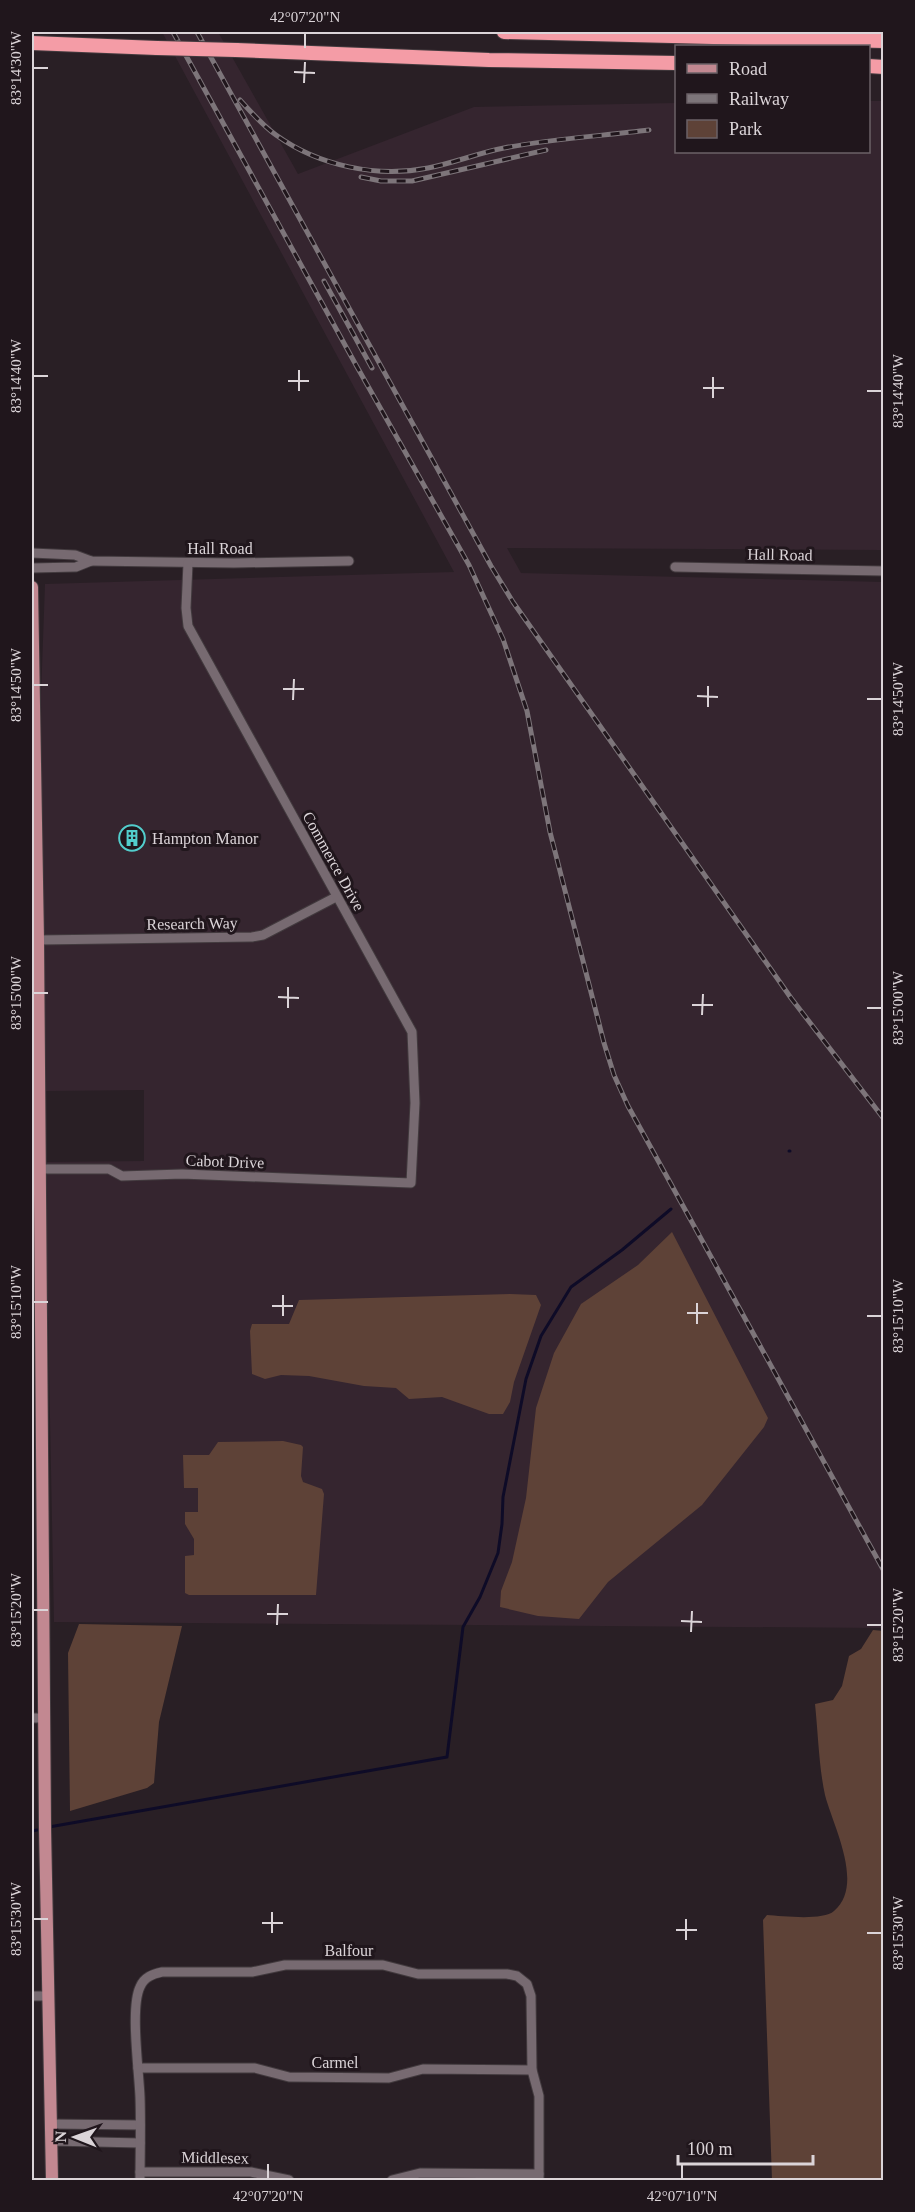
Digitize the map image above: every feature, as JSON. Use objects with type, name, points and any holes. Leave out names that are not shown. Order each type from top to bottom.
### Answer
[{"type":"highway","points":[[504,32],[884,41]]},
{"type":"highway","points":[[32,43],[489,60],[675,63]]},
{"type":"main road","points":[[32,587],[33,795],[38,940],[37,1572],[45,1718],[52,2181]]},
{"type":"street","name":"Hall Road","points":[[32,553],[75,555],[91,561],[188,563],[349,561]]},
{"type":"street","name":"Hall Road","points":[[32,568],[76,567],[91,561]]},
{"type":"street","name":"Commerce Drive","points":[[188,563],[186,608],[188,626],[412,1032],[415,1103],[411,1183]]},
{"type":"street","name":"Hall Road","points":[[675,567],[884,571]]},
{"type":"street","name":"Research Way","points":[[38,940],[252,937],[263,935],[336,897]]},
{"type":"street","name":"Cabot Drive","points":[[39,1169],[110,1169],[122,1176],[183,1174],[411,1183]]},
{"type":"street","points":[[32,1718],[45,1718]]},
{"type":"street","name":"Balfour","points":[[140,2176],[137,1995],[140,1985],[148,1977],[162,1972],[252,1972],[274,1966],[383,1965],[418,1974],[507,1974],[516,1976],[526,1984],[531,1996],[532,2070],[539,2096],[539,2177]]},
{"type":"street","points":[[32,1996],[48,1996]]},
{"type":"street","name":"Carmel","points":[[138,2068],[255,2068],[289,2077],[377,2078],[396,2077],[423,2069],[532,2070]]},
{"type":"street","points":[[51,2124],[140,2125]]},
{"type":"street","points":[[52,2141],[140,2143]]},
{"type":"street","name":"Middlesex","points":[[140,2176],[251,2172],[289,2181]]},
{"type":"street","points":[[392,2181],[420,2174],[539,2177]]},
{"type":"shaded area","points":[[162,32],[218,32],[298,174],[474,107],[675,103],[675,153],[870,153],[870,101],[883,101],[883,550],[507,548],[521,573],[883,582],[883,1628],[54,1622],[45,1162],[144,1161],[144,1090],[45,1091],[41,696],[45,584],[454,572]]},
{"type":"green space","points":[[672,1232],[768,1418],[764,1427],[702,1505],[608,1582],[579,1619],[538,1616],[500,1607],[501,1591],[512,1562],[526,1498],[536,1408],[554,1353],[581,1304],[638,1265]]},
{"type":"green space","points":[[536,1295],[541,1305],[514,1382],[510,1402],[503,1414],[489,1414],[442,1397],[409,1399],[396,1388],[364,1386],[309,1376],[281,1375],[265,1379],[252,1374],[250,1331],[252,1324],[289,1324],[299,1300]]},
{"type":"green space","points":[[283,1441],[303,1447],[301,1476],[303,1482],[322,1489],[324,1494],[316,1595],[189,1595],[185,1593],[185,1556],[194,1555],[194,1539],[185,1524],[185,1512],[198,1512],[198,1488],[184,1488],[183,1455],[209,1455],[218,1442]]},
{"type":"green space","points":[[79,1624],[182,1626],[159,1722],[154,1783],[147,1788],[70,1811],[68,1653]]},
{"type":"green space","points":[[873,1630],[884,1631],[883,2180],[772,2180],[763,1920],[767,1915],[802,1917],[829,1914],[843,1900],[847,1886],[847,1871],[840,1838],[825,1795],[815,1704],[833,1700],[842,1686],[849,1656],[861,1649]]},
{"type":"waterway","points":[[49,1827],[447,1757],[463,1627],[480,1597],[498,1553],[503,1497],[526,1379],[541,1336],[571,1287],[622,1250],[671,1209]]},
{"type":"waterway","points":[[32,1831],[37,1830]]},
{"type":"railway","points":[[173,32],[469,565],[503,639],[527,711],[550,832],[614,1075],[628,1106],[884,1571]]},
{"type":"railway","points":[[197,32],[513,602],[791,998],[884,1119]]},
{"type":"railway","points":[[240,100],[266,127],[293,146],[330,162],[369,170],[409,171],[522,145],[649,130]]},
{"type":"railway","points":[[361,177],[381,181],[412,181],[546,150]]},
{"type":"railway","points":[[324,281],[372,368]]},
{"type":"place","name":"Hampton Manor","points":[[132,838]]}]
